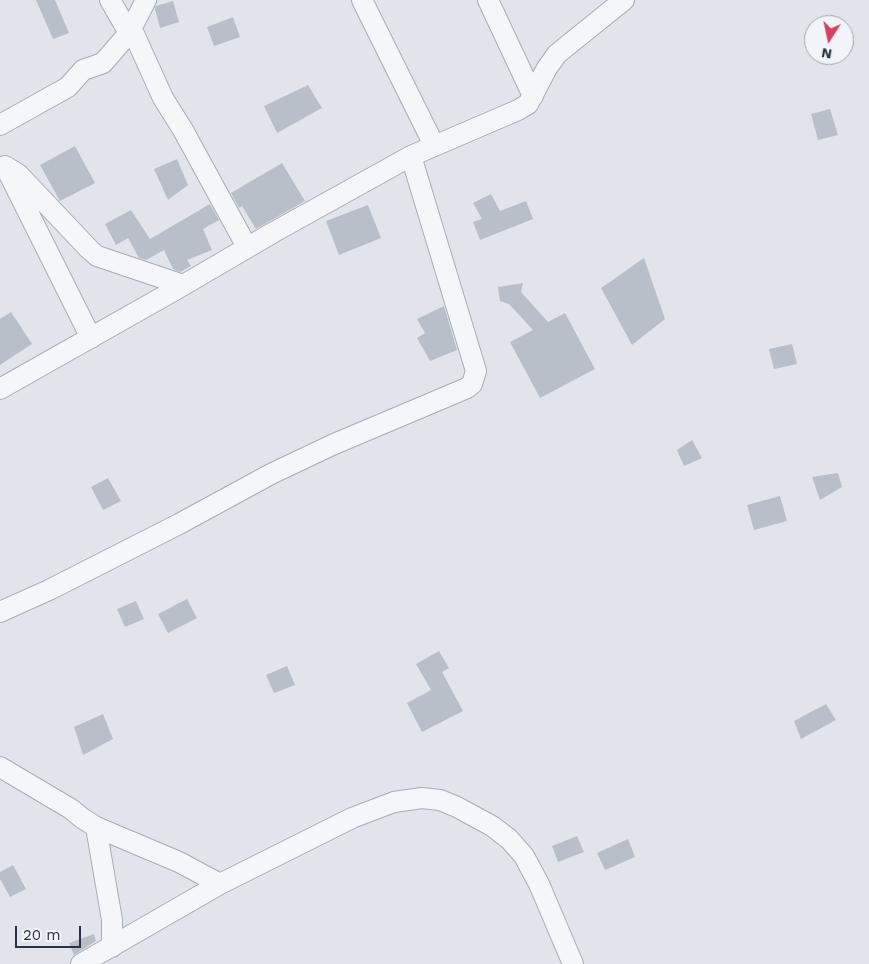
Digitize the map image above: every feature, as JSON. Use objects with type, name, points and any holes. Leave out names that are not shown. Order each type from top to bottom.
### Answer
[{"type":"street","points":[[110,0],[129,33],[134,34],[163,98],[183,130],[248,247]]},
{"type":"street","points":[[0,125],[68,87],[83,70],[103,62],[129,33],[146,0]]},
{"type":"street","points":[[362,0],[434,145]]},
{"type":"street","points":[[488,0],[533,96]]},
{"type":"street","points":[[0,389],[411,156],[528,104],[547,68],[557,54],[624,0]]},
{"type":"street","points":[[0,612],[66,582],[179,524],[270,474],[332,445],[467,388],[472,384],[476,371],[411,156]]},
{"type":"street","points":[[2,161],[18,174],[97,256],[183,285]]},
{"type":"street","points":[[2,161],[91,338]]},
{"type":"street","points":[[0,767],[96,826],[179,862],[220,884]]},
{"type":"street","points":[[81,964],[220,884],[352,818],[394,802],[422,798],[440,800],[457,806],[492,826],[509,839],[524,856],[573,964]]},
{"type":"street","points":[[96,826],[111,911],[112,947]]},
{"type":"building","points":[[36,0],[55,0],[69,33],[53,39]]},
{"type":"building","points":[[173,1],[179,22],[160,28],[155,9],[156,6]]},
{"type":"building","points":[[233,17],[240,37],[214,46],[207,27]]},
{"type":"building","points":[[308,85],[322,108],[277,133],[264,106]]},
{"type":"building","points":[[830,109],[838,135],[818,140],[811,114]]},
{"type":"building","points":[[75,146],[95,183],[60,201],[40,165]]},
{"type":"building","points":[[177,159],[188,185],[168,200],[154,169]]},
{"type":"building","points":[[282,163],[305,201],[256,229],[242,206],[239,208],[231,193]]},
{"type":"building","points":[[491,194],[500,211],[526,201],[533,219],[480,240],[473,222],[482,219],[473,203]]},
{"type":"building","points":[[210,204],[219,220],[203,229],[212,250],[187,260],[191,266],[180,272],[173,269],[164,250],[146,260],[139,258],[128,238],[116,245],[105,224],[131,210],[150,239]]},
{"type":"building","points":[[368,205],[381,238],[339,255],[326,221]]},
{"type":"building","points":[[644,258],[665,319],[632,345],[601,288]]},
{"type":"building","points":[[523,283],[521,292],[548,322],[565,313],[595,369],[540,398],[510,342],[533,330],[509,304],[500,301],[498,287]]},
{"type":"building","points":[[444,306],[457,350],[430,361],[417,338],[425,333],[417,319]]},
{"type":"building","points":[[11,312],[32,344],[0,365],[0,319]]},
{"type":"building","points":[[792,344],[797,364],[774,369],[769,349]]},
{"type":"building","points":[[692,440],[702,458],[684,466],[677,450]]},
{"type":"building","points":[[838,473],[842,487],[820,500],[812,477]]},
{"type":"building","points":[[108,478],[121,501],[103,510],[91,487]]},
{"type":"building","points":[[780,496],[787,521],[754,530],[747,505]]},
{"type":"building","points":[[187,599],[197,618],[168,633],[158,614]]},
{"type":"building","points":[[136,601],[144,619],[125,627],[117,609]]},
{"type":"building","points":[[439,651],[449,668],[442,672],[463,711],[422,732],[407,703],[431,690],[416,664]]},
{"type":"building","points":[[287,666],[295,685],[274,693],[266,675]]},
{"type":"building","points":[[826,704],[836,720],[801,739],[794,721]]},
{"type":"building","points":[[103,714],[113,739],[83,755],[74,727]]},
{"type":"building","points":[[577,836],[584,852],[558,862],[552,846]]},
{"type":"building","points":[[628,839],[635,857],[605,870],[597,853]]},
{"type":"building","points":[[13,865],[26,889],[10,897],[0,879],[0,872]]},
{"type":"building","points":[[94,934],[96,941],[74,955],[69,943]]}]
